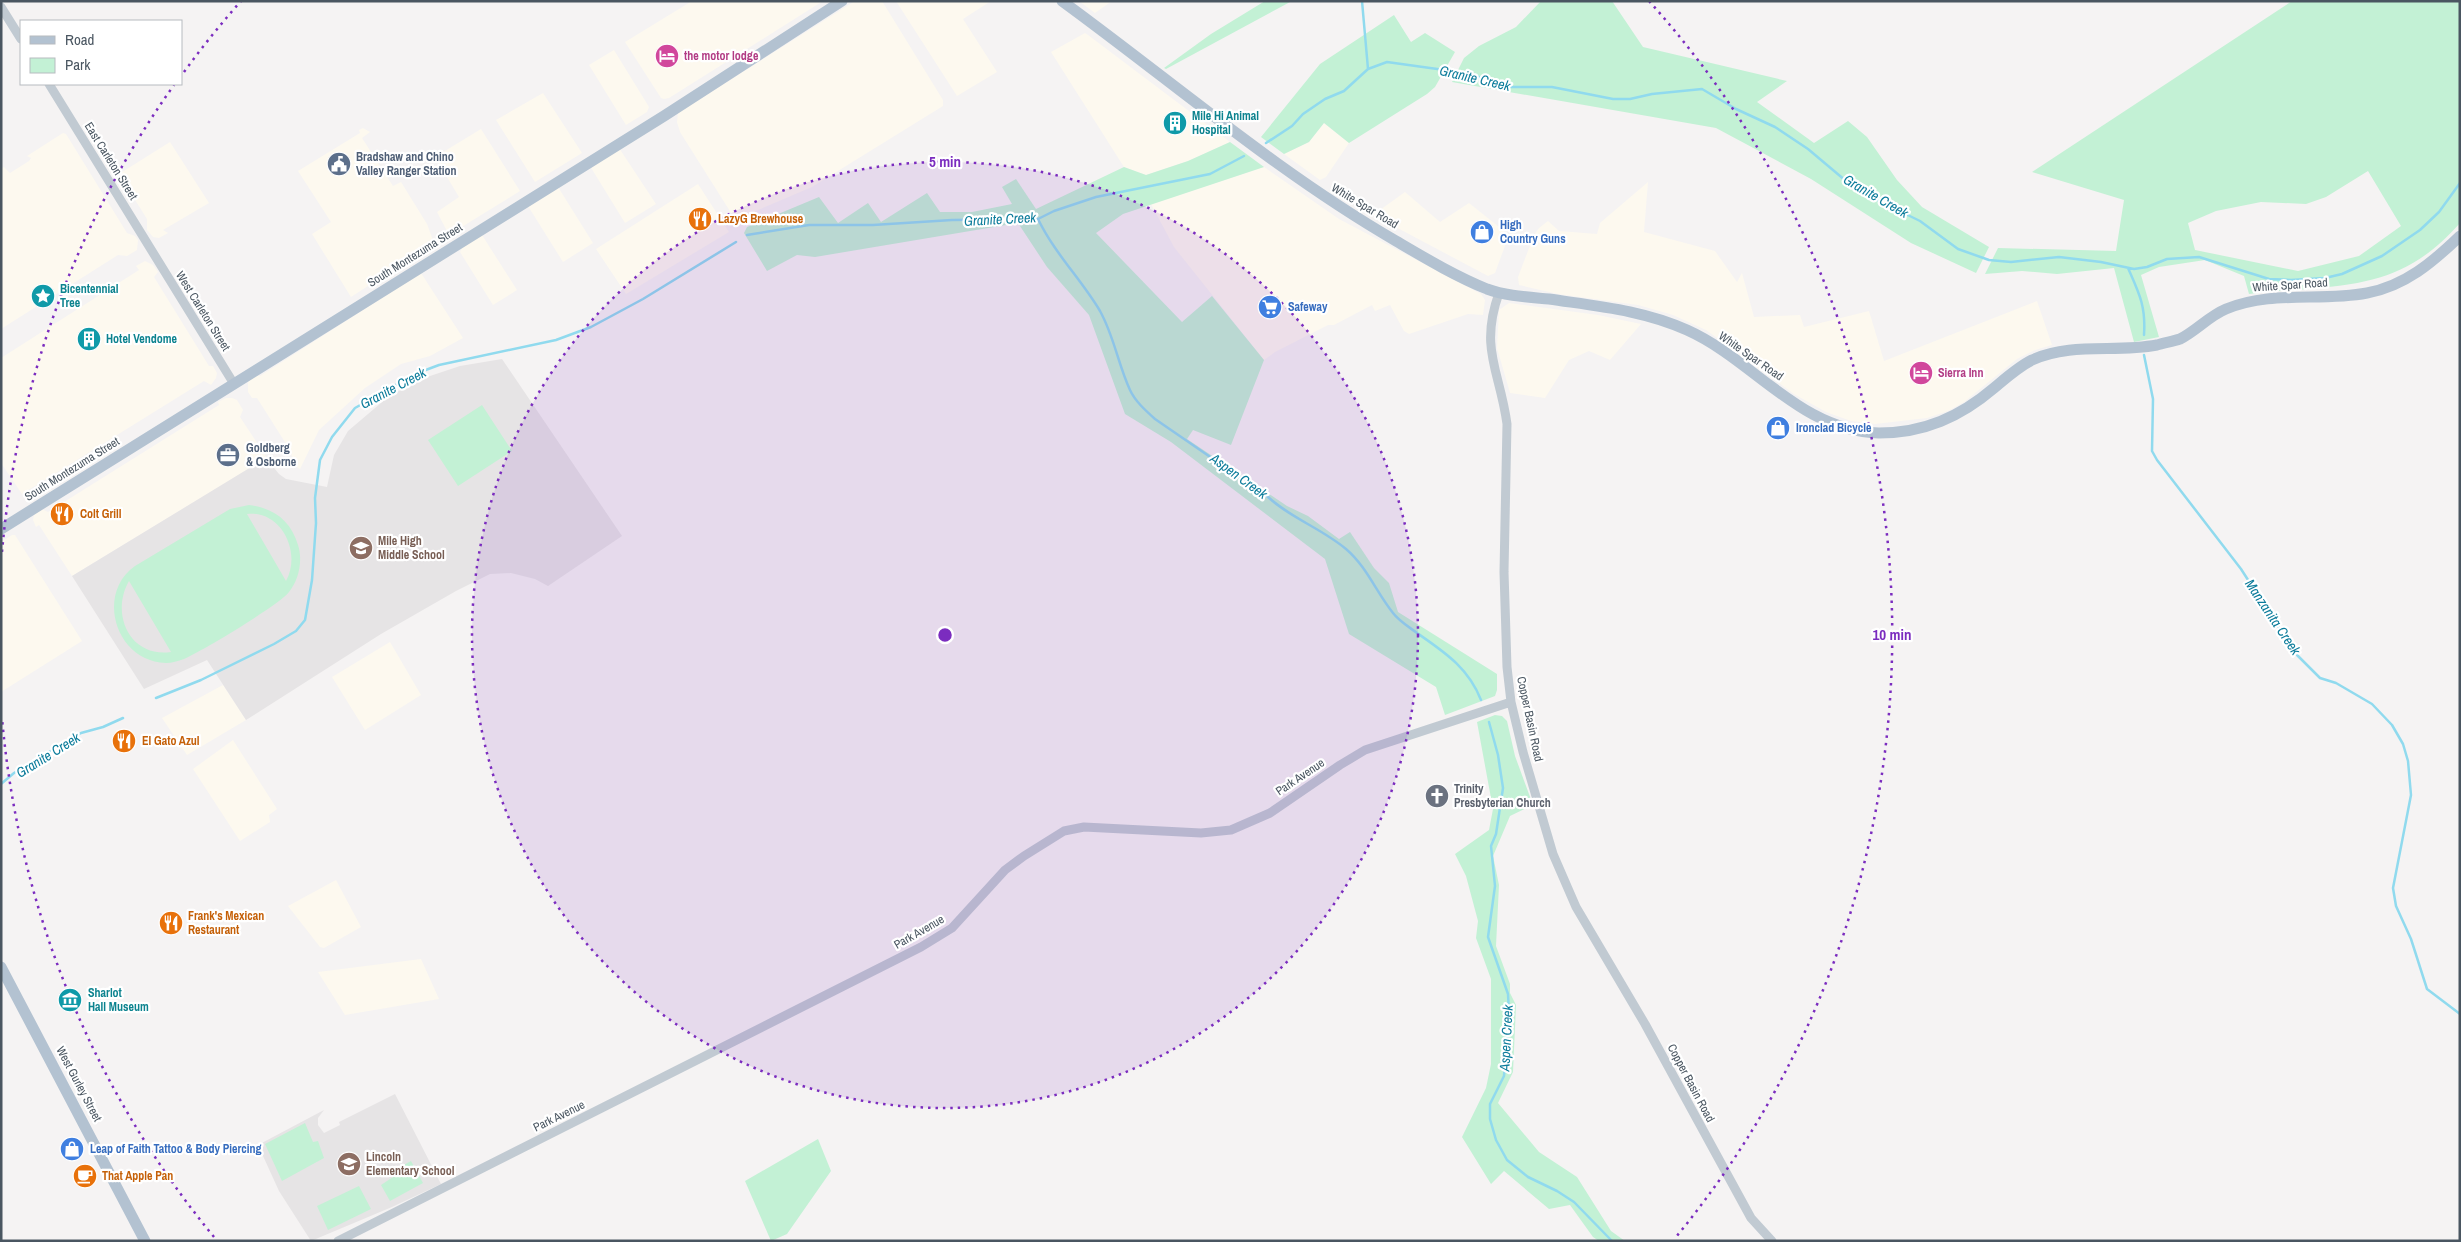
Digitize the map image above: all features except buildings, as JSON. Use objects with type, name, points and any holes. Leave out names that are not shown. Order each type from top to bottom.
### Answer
[{"type":"main road","name":"South Montezuma Street","points":[[1,529],[664,116],[842,1]]},
{"type":"main road","name":"White Spar Road","points":[[1062,1],[1325,198],[1448,271],[1499,293],[1619,309],[1652,316],[1690,332],[1733,359],[1803,410],[1829,422],[1851,429],[1877,433],[1916,430],[1947,421],[1978,401],[2006,377],[2032,360],[2065,350],[2131,348],[2180,339],[2223,310],[2251,300],[2342,296],[2383,289],[2402,281],[2424,268],[2460,236]]},
{"type":"main road","name":"West Gurley Street","points":[[1,967],[145,1241]]},
{"type":"street","points":[[1,6],[20,37]]},
{"type":"street","name":"East Carleton Street","points":[[50,85],[151,251]]},
{"type":"street","name":"West Carleton Street","points":[[151,251],[234,384]]},
{"type":"street","name":"Copper Basin Road","points":[[1499,293],[1491,317],[1490,341],[1491,357],[1504,400],[1507,424],[1504,622],[1511,702],[1523,752],[1564,883],[1576,907],[1645,1024],[1734,1190],[1751,1218],[1772,1241]]},
{"type":"street","name":"Park Avenue","points":[[338,1241],[921,947],[952,928],[1005,870],[1064,832],[1084,827],[1201,833],[1231,830],[1270,812],[1365,750],[1511,702]]},
{"type":"shaded area","points":[[692,1],[823,1],[669,98],[664,99],[661,98],[625,42]]},
{"type":"shaded area","points":[[855,1],[882,1],[943,100],[943,106],[812,187],[739,218],[733,216],[680,132],[677,122],[678,113]]},
{"type":"shaded area","points":[[896,1],[991,1],[963,19],[997,72],[957,96]]},
{"type":"shaded area","points":[[1079,1],[1112,1],[1095,13]]},
{"type":"shaded area","points":[[1085,33],[1230,142],[1188,161],[1146,175],[1124,167],[1051,52]]},
{"type":"shaded area","points":[[614,50],[649,107],[647,112],[626,125],[589,65]]},
{"type":"shaded area","points":[[543,93],[582,153],[535,182],[496,120]]},
{"type":"shaded area","points":[[1324,123],[1349,143],[1326,177],[1320,180],[1284,154],[1309,142]]},
{"type":"shaded area","points":[[363,128],[370,132],[362,138],[393,186],[401,182],[427,224],[434,243],[351,297],[312,234],[331,222],[298,171],[360,133],[359,130]]},
{"type":"shaded area","points":[[481,129],[520,191],[452,233],[448,233],[437,212],[459,197],[435,157]]},
{"type":"shaded area","points":[[63,133],[66,134],[127,233],[135,236],[138,240],[137,250],[127,256],[118,255],[1,329],[1,169],[4,167],[10,173],[29,161],[31,158],[27,156]]},
{"type":"shaded area","points":[[170,142],[209,203],[163,230],[168,233],[159,238],[153,237],[147,230],[147,219],[119,174]]},
{"type":"shaded area","points":[[619,148],[656,204],[625,223],[590,166]]},
{"type":"shaded area","points":[[1264,167],[1339,219],[1481,294],[1485,300],[1483,315],[1468,314],[1409,334],[1404,331],[1390,305],[1375,311],[1372,305],[1334,325],[1328,325],[1275,352],[1264,360],[1174,247],[1151,204]]},
{"type":"shaded area","points":[[1648,182],[1644,232],[1715,251],[1737,282],[1742,273],[1754,317],[1800,315],[1804,327],[1869,311],[1884,361],[2037,301],[2052,345],[2035,350],[2017,359],[1964,402],[1948,411],[1927,418],[1875,424],[1851,421],[1826,412],[1794,394],[1706,330],[1673,315],[1638,305],[1558,294],[1519,285],[1518,277],[1534,235],[1539,228],[1548,221],[1559,231],[1597,234],[1600,223]]},
{"type":"shaded area","points":[[698,184],[729,232],[626,294],[596,249]]},
{"type":"shaded area","points":[[558,187],[593,243],[563,262],[528,206]]},
{"type":"shaded area","points":[[1405,192],[1440,222],[1469,203],[1509,235],[1495,273],[1488,276],[1373,215]]},
{"type":"shaded area","points":[[482,235],[517,290],[493,305],[460,252],[462,248]]},
{"type":"shaded area","points":[[145,261],[153,265],[158,272],[154,277],[209,366],[213,366],[217,373],[216,378],[211,385],[204,381],[22,494],[1,463],[1,358],[139,270],[136,266]]},
{"type":"shaded area","points":[[421,273],[463,338],[430,356],[401,364],[365,388],[319,430],[300,469],[295,466],[290,450],[257,398],[252,398],[248,392],[248,382],[255,375],[260,376]]},
{"type":"shaded area","points":[[1509,303],[1598,315],[1641,324],[1610,360],[1589,351],[1569,360],[1545,398],[1510,393],[1497,348],[1499,310]]},
{"type":"shaded area","name":"Mile High Middle School","points":[[502,359],[622,536],[548,586],[535,579],[511,573],[490,574],[456,591],[381,634],[246,720],[207,660],[144,689],[72,576],[266,458],[279,474],[286,479],[327,487],[334,455],[348,431],[388,397],[421,379],[460,366]]},
{"type":"shaded area","points":[[226,398],[237,400],[243,410],[240,417],[267,458],[72,576],[39,525],[36,527],[33,520],[34,515],[42,509],[48,512],[219,405],[218,402]]},
{"type":"shaded area","points":[[15,535],[82,641],[1,692],[1,542]]},
{"type":"shaded area","points":[[390,642],[421,695],[365,730],[332,677]]},
{"type":"shaded area","points":[[223,685],[246,720],[187,755],[162,718]]},
{"type":"shaded area","points":[[233,740],[277,809],[269,815],[270,822],[240,841],[193,769]]},
{"type":"shaded area","points":[[336,880],[361,927],[324,948],[320,947],[288,906]]},
{"type":"shaded area","points":[[421,959],[439,999],[345,1015],[318,972]]},
{"type":"shaded area","name":"Lincoln Elementary School","points":[[395,1094],[441,1184],[311,1241],[279,1191],[258,1145],[324,1110],[318,1118],[318,1125],[324,1133],[340,1125],[339,1122]]},
{"type":"green space","points":[[1265,1],[1292,1],[1166,69],[1164,68],[1211,34]]},
{"type":"green space","points":[[1541,1],[1612,1],[1643,47],[1787,81],[1757,102],[1814,143],[1848,121],[1867,137],[1897,180],[1922,207],[1989,247],[1976,273],[1911,243],[1811,179],[1716,128],[1452,82],[1464,58],[1479,46],[1516,27]]},
{"type":"green space","points":[[2292,1],[2460,1],[2460,223],[2426,255],[2391,274],[2352,284],[2249,294],[2244,276],[2205,260],[2159,267],[2141,275],[2159,337],[2134,342],[2114,268],[2057,274],[2022,271],[1985,274],[1998,248],[2116,251],[2124,200],[2032,172]],"holes":[[[2368,171],[2401,226],[2359,256],[2298,271],[2195,250],[2188,223],[2216,211],[2261,202],[2306,204],[2326,197]]]},
{"type":"green space","points":[[1394,15],[1411,42],[1425,33],[1455,52],[1435,87],[1427,94],[1349,143],[1324,123],[1309,142],[1284,154],[1261,137],[1320,64]]},
{"type":"green space","points":[[1230,142],[1264,167],[1123,214],[1096,233],[1182,322],[1212,296],[1264,360],[1231,445],[1193,430],[1187,439],[1287,506],[1308,516],[1339,539],[1350,532],[1374,568],[1389,583],[1398,612],[1497,674],[1495,696],[1445,715],[1436,687],[1349,634],[1325,559],[1171,442],[1125,414],[1089,315],[1047,267],[1018,223],[815,257],[797,255],[767,271],[744,233],[747,227],[819,197],[838,223],[868,203],[881,222],[927,193],[940,212],[972,212],[1012,204],[1002,187],[1016,179],[1036,209],[1124,167],[1146,175],[1188,161]]},
{"type":"green space","points":[[482,405],[512,451],[458,486],[428,440]]},
{"type":"green space","points":[[249,505],[266,509],[280,517],[291,529],[298,545],[300,563],[298,576],[289,592],[256,617],[184,659],[166,663],[149,660],[134,651],[124,639],[117,625],[114,609],[116,593],[123,578],[135,566],[230,509]],"holes":[[[247,514],[259,515],[270,519],[285,535],[290,546],[291,558],[290,570],[286,581]],[[129,581],[171,652],[157,652],[144,648],[135,641],[128,631],[123,620],[122,607]]]},
{"type":"green space","points":[[1495,715],[1502,716],[1507,721],[1515,756],[1533,805],[1510,816],[1493,856],[1499,885],[1496,946],[1510,984],[1510,993],[1516,1005],[1513,1072],[1498,1103],[1539,1152],[1577,1177],[1611,1231],[1625,1241],[1599,1241],[1593,1237],[1570,1205],[1549,1209],[1504,1171],[1491,1184],[1462,1137],[1486,1088],[1491,1064],[1491,979],[1476,938],[1478,921],[1466,876],[1455,854],[1489,830],[1493,809],[1477,722]]},
{"type":"green space","points":[[305,1123],[313,1142],[318,1141],[324,1158],[282,1181],[265,1144]]},
{"type":"green space","points":[[818,1139],[831,1171],[787,1234],[771,1241],[745,1181]]},
{"type":"green space","points":[[411,1161],[423,1183],[390,1201],[381,1185],[402,1171],[400,1167]]},
{"type":"green space","points":[[359,1186],[371,1209],[328,1230],[317,1206]]},
{"type":"waterway","points":[[1362,1],[1368,69]]},
{"type":"waterway","name":"Granite Creek","points":[[1266,143],[1292,126],[1303,114],[1325,99],[1344,91],[1368,69],[1387,62],[1466,73],[1511,87],[1552,87],[1613,99],[1630,99],[1652,94],[1702,89],[1736,109],[1775,127],[1808,149],[1846,181],[1879,201],[1920,221],[1958,249],[1989,260],[2011,262],[2059,257],[2101,262],[2134,269],[2147,267],[2167,259],[2199,257],[2269,279],[2291,280],[2325,278],[2342,274],[2382,256],[2420,230],[2439,212],[2460,183]]},
{"type":"waterway","name":"Granite Creek","points":[[747,235],[809,225],[873,225],[952,220],[1038,219],[1054,211],[1096,197],[1210,174],[1244,156]]},
{"type":"waterway","name":"Aspen Creek","points":[[1038,219],[1052,244],[1100,311],[1109,330],[1130,390],[1141,405],[1155,419],[1276,504],[1346,549],[1366,572],[1395,616],[1454,661],[1476,688],[1481,700]]},
{"type":"waterway","name":"Granite Creek","points":[[156,698],[201,680],[274,644],[296,631],[305,620],[312,580],[316,523],[315,498],[320,460],[332,437],[355,408],[415,374],[439,365],[556,340],[591,327],[643,299],[736,242]]},
{"type":"waterway","name":"Manzanita Creek","points":[[2128,268],[2143,308],[2144,335]]},
{"type":"waterway","name":"Manzanita Creek","points":[[2144,355],[2153,399],[2152,451],[2157,460],[2241,569],[2295,653],[2320,678],[2336,683],[2372,704],[2392,725],[2403,744],[2408,761],[2411,795],[2393,888],[2396,906],[2411,939],[2427,989],[2460,1014]]},
{"type":"waterway","name":"Granite Creek","points":[[1,784],[14,773],[81,733],[103,727],[123,718]]},
{"type":"waterway","name":"Aspen Creek","points":[[1489,722],[1498,755],[1503,788],[1496,834],[1491,846],[1495,886],[1488,937],[1508,994],[1509,1013],[1504,1076],[1490,1104],[1490,1119],[1496,1140],[1507,1160],[1528,1177],[1557,1191],[1574,1202],[1612,1241]]},
{"type":"place","name":"the motor lodge","points":[[667,56]]},
{"type":"place","name":"Mile Hi Animal Hospital","points":[[1175,123]]},
{"type":"place","name":"Bradshaw and Chino Valley Ranger Station","points":[[339,164]]},
{"type":"place","name":"LazyG Brewhouse","points":[[700,219]]},
{"type":"place","name":"High Country Guns","points":[[1482,232]]},
{"type":"place","name":"Bicentennial Tree","points":[[43,296]]},
{"type":"place","name":"Safeway","points":[[1270,307]]},
{"type":"place","name":"Hotel Vendome","points":[[89,339]]},
{"type":"place","name":"Sierra Inn","points":[[1921,373]]},
{"type":"place","name":"Ironclad Bicycle","points":[[1778,428]]},
{"type":"place","name":"Goldberg & Osborne","points":[[228,455]]},
{"type":"place","name":"Colt Grill","points":[[62,514]]},
{"type":"place","name":"Mile High Middle School","points":[[361,548]]},
{"type":"place","name":"El Gato Azul","points":[[124,741]]},
{"type":"place","name":"Trinity Presbyterian Church","points":[[1437,796]]},
{"type":"place","name":"Frank's Mexican Restaurant","points":[[171,923]]},
{"type":"place","name":"Sharlot Hall Museum","points":[[70,1000]]},
{"type":"place","name":"Leap of Faith Tattoo & Body Piercing","points":[[72,1149]]},
{"type":"place","name":"Lincoln Elementary School","points":[[349,1164]]},
{"type":"place","name":"That Apple Pan","points":[[85,1176]]}]
